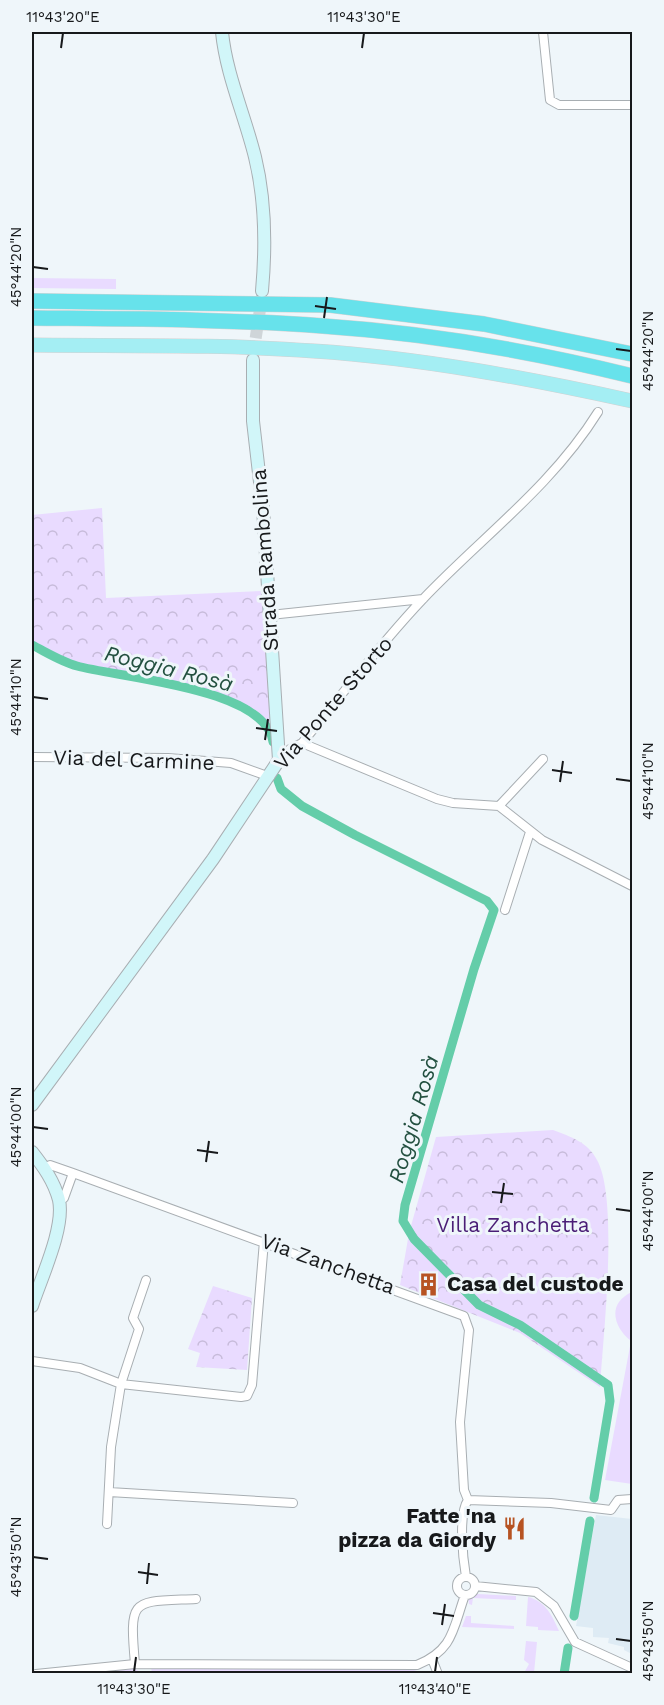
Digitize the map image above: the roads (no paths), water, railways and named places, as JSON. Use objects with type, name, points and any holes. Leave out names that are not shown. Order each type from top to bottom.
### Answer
[{"type":"highway","points":[[32,301],[330,305],[484,324],[633,354]]},
{"type":"highway","points":[[32,318],[193,320],[324,326],[460,341],[545,356],[633,376]]},
{"type":"highway","points":[[32,326],[267,328],[324,326]]},
{"type":"main road","points":[[32,345],[314,351],[411,361],[529,379],[633,401]]},
{"type":"street","points":[[222,32],[256,159],[263,202],[266,245],[262,291]]},
{"type":"street","points":[[543,32],[550,100],[560,105],[633,105]]},
{"type":"street","name":"Strada Rambolina","points":[[253,360],[253,421],[270,615],[279,760]]},
{"type":"street","name":"Via Ponte Storto","points":[[32,1105],[270,777],[279,760],[290,748],[302,743],[423,599],[500,527],[553,472],[580,441],[598,412]]},
{"type":"street","points":[[270,615],[423,599]]},
{"type":"street","points":[[302,743],[437,799],[453,803],[499,806],[530,831],[595,869],[633,886]]},
{"type":"street","name":"Via del Carmine","points":[[32,757],[168,758],[231,763],[270,777]]},
{"type":"street","points":[[499,806],[543,759]]},
{"type":"street","points":[[505,910],[530,831]]},
{"type":"street","points":[[32,1152],[44,1168],[59,1201],[59,1221],[32,1306]]},
{"type":"street","name":"Via Zanchetta","points":[[44,1168],[50,1165],[74,1173],[464,1316],[468,1330],[460,1445],[464,1490],[468,1500],[464,1518],[465,1577]]},
{"type":"street","points":[[59,1201],[64,1198],[74,1173]]},
{"type":"street","points":[[32,1361],[74,1366],[121,1384],[241,1398],[247,1396],[252,1385],[264,1241]]},
{"type":"street","points":[[107,1524],[111,1448],[121,1384],[139,1329],[133,1318],[146,1280]]},
{"type":"street","points":[[109,1492],[293,1503]]},
{"type":"street","points":[[468,1500],[551,1503],[611,1510],[618,1500],[633,1499]]},
{"type":"street","points":[[465,1577],[472,1580],[475,1586],[472,1593],[465,1595],[457,1587],[460,1579],[465,1577]]},
{"type":"street","points":[[475,1586],[536,1592],[554,1606],[575,1642],[633,1668]]},
{"type":"street","points":[[36,1674],[140,1664],[197,1666],[261,1662],[408,1666],[432,1659],[453,1637],[465,1595]]},
{"type":"street","points":[[147,1674],[140,1664],[132,1628],[134,1612],[143,1603],[196,1599]]},
{"type":"street","points":[[432,1659],[438,1674]]},
{"type":"waterway","name":"Roggia Rosà","points":[[32,645],[77,666],[157,681],[220,697],[246,709],[264,724],[273,742]]},
{"type":"waterway","name":"Roggia Rosà","points":[[277,778],[281,789],[302,806],[487,901],[494,910],[474,969],[405,1205],[403,1221],[414,1239],[479,1305],[520,1325],[608,1385],[610,1401],[594,1498]]},
{"type":"waterway","name":"Roggia Rosà","points":[[574,1616],[590,1521]]},
{"type":"waterway","name":"Roggia Rosà","points":[[564,1674],[568,1648]]},
{"type":"tunnel","points":[[253,356],[262,296]]},
{"type":"place","name":"Casa del custode","points":[[429,1284]]},
{"type":"place","name":"Fatte 'na pizza da Giordy","points":[[514,1528]]},
{"type":"park label","name":"Villa Zanchetta","points":[[513,1225]]}]
